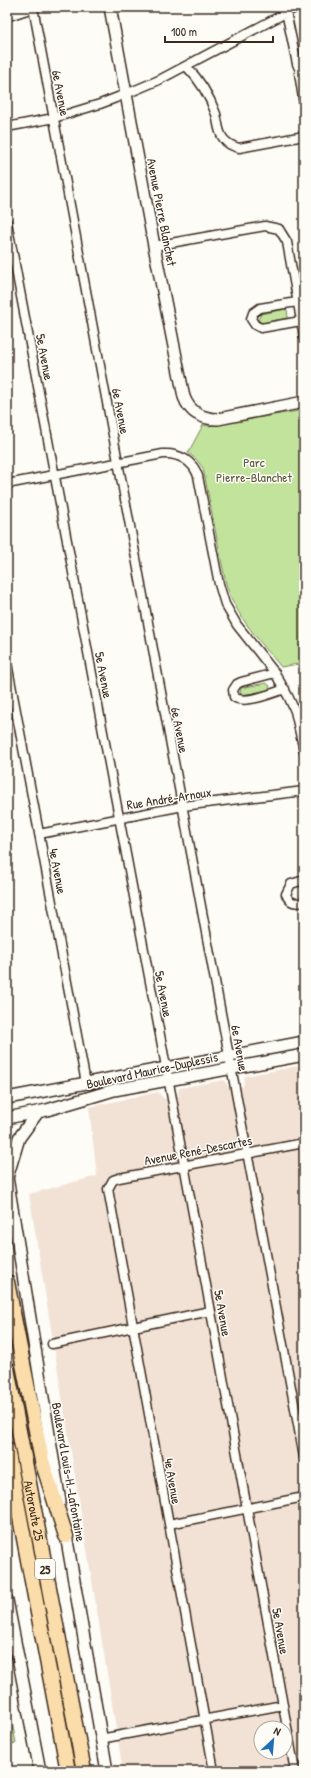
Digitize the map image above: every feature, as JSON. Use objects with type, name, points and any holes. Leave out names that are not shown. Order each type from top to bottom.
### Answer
[{"type":"highway","points":[[7,1282],[42,1461],[66,1536]]},
{"type":"highway","name":"Autoroute 25","points":[[7,1368],[84,1771]]},
{"type":"highway","name":"Autoroute 25","points":[[7,1449],[68,1771]]},
{"type":"street","points":[[7,15],[32,7]]},
{"type":"street","name":"6e Avenue","points":[[32,7],[119,463],[304,1456]]},
{"type":"street","name":"Avenue Pierre Blanchet","points":[[110,7],[154,246],[187,406],[199,416],[208,419],[218,419],[304,402]]},
{"type":"street","points":[[7,127],[54,118],[100,104],[126,94],[186,66],[286,10],[297,7]]},
{"type":"street","points":[[286,10],[304,105]]},
{"type":"street","points":[[297,64],[304,79]]},
{"type":"street","points":[[186,66],[198,79],[208,96],[216,115],[221,137],[229,144],[239,148],[304,136]]},
{"type":"street","name":"5e Avenue","points":[[7,222],[166,1067],[295,1771]]},
{"type":"street","points":[[154,246],[265,226],[274,226],[282,232],[287,242],[304,337]]},
{"type":"street","points":[[297,302],[260,308],[253,313],[251,319],[255,325],[261,328],[301,321]]},
{"type":"street","points":[[7,484],[163,454],[175,455],[187,460],[196,470],[219,584],[225,604],[237,625],[275,673],[285,689],[295,711],[304,751]]},
{"type":"street","name":"4e Avenue","points":[[7,663],[86,1083]]},
{"type":"street","points":[[275,673],[237,684],[233,690],[234,697],[242,701],[285,689]]},
{"type":"street","name":"Rue André-Arnoux","points":[[39,834],[183,806],[304,791]]},
{"type":"street","points":[[304,880],[291,884],[286,894],[287,897],[293,902],[304,902]]},
{"type":"street","name":"Boulevard Maurice-Duplessis","points":[[7,1098],[304,1042]]},
{"type":"street","name":"Boulevard Maurice-Duplessis","points":[[7,1118],[38,1112],[114,1090],[304,1055]]},
{"type":"street","points":[[7,1178],[19,1138],[38,1112]]},
{"type":"street","name":"Avenue René-Descartes","points":[[108,1194],[110,1184],[119,1178],[304,1143]]},
{"type":"street","name":"Boulevard Louis-H.-Lafontaine","points":[[7,1178],[100,1739],[107,1771]]},
{"type":"street","name":"4e Avenue","points":[[108,1194],[214,1771]]},
{"type":"street","points":[[52,1344],[210,1311]]},
{"type":"street","points":[[169,1524],[304,1497]]},
{"type":"street","points":[[7,1600],[40,1771]]},
{"type":"street","points":[[100,1739],[282,1705]]},
{"type":"shaded area","points":[[304,1065],[304,1771],[123,1771],[29,1194],[97,1176],[89,1107],[158,1092],[164,1099],[177,1098],[179,1088],[224,1080],[230,1089],[243,1086],[245,1076]]},
{"type":"green space","points":[[286,309],[288,318],[262,323],[258,320],[261,314]]},
{"type":"green space","name":"Parc Pierre-Blanchet","points":[[304,410],[304,663],[281,667],[249,628],[230,596],[226,584],[203,468],[196,459],[188,453],[203,425],[209,426]]},
{"type":"green space","points":[[266,683],[270,686],[268,690],[243,695],[240,693],[241,688]]},
{"type":"green space","points":[[7,1695],[16,1743],[7,1745]]}]
